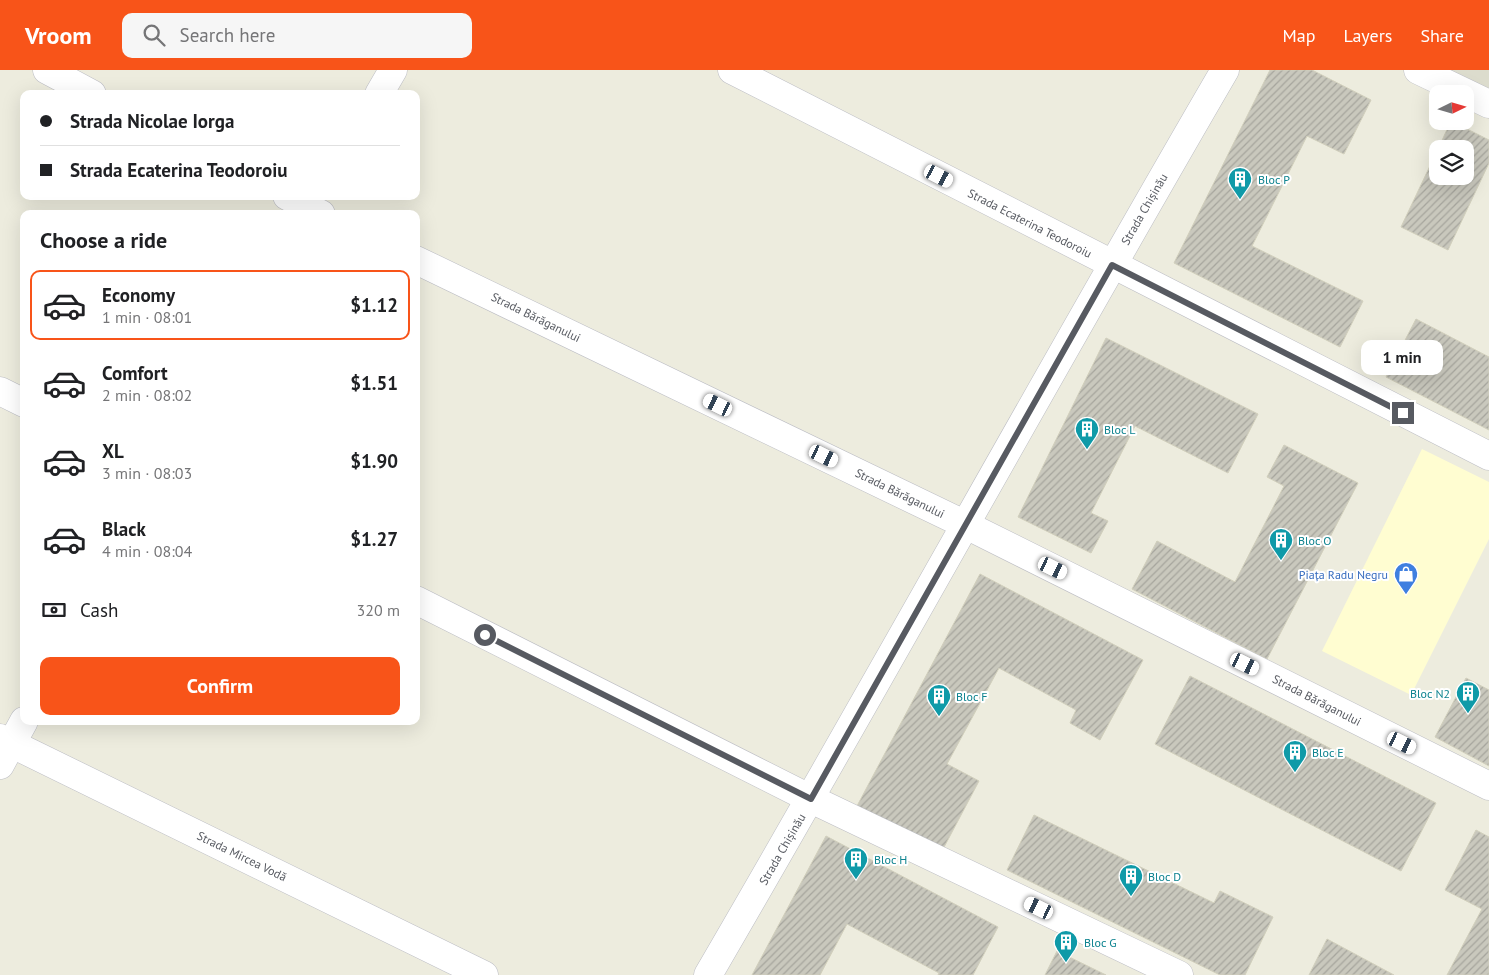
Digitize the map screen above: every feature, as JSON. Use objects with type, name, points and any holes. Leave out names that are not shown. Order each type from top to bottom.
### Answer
[{"type":"street","points":[[47,70],[84,90]]},
{"type":"street","points":[[381,90],[393,70]]},
{"type":"street","name":"Strada Ecaterina Teodoroiu","points":[[732,70],[1489,456]]},
{"type":"street","name":"Strada Chișinău","points":[[708,975],[811,799],[1112,265],[1225,70]]},
{"type":"street","points":[[1418,70],[1489,104]]},
{"type":"street","points":[[297,200],[316,208]]},
{"type":"street","name":"Strada Bărăganului","points":[[420,262],[966,525],[1489,786]]},
{"type":"street","points":[[0,390],[20,400]]},
{"type":"street","points":[[420,602],[811,799],[1179,975]]},
{"type":"street","name":"Strada Mircea Vodă","points":[[9,742],[484,975]]},
{"type":"shaded area","points":[[1446,70],[1489,70],[1489,91]]},
{"type":"shaded area","name":"Piața Radu Negru","points":[[1422,449],[1489,482],[1489,539],[1411,695],[1322,651]]},
{"type":"building","name":"Bloc P","points":[[1270,70],[1312,70],[1371,100],[1344,154],[1307,136],[1252,246],[1363,301],[1340,347],[1174,263]]},
{"type":"building","points":[[1447,130],[1469,130],[1489,140],[1489,163],[1448,250],[1401,227],[1429,168],[1429,185],[1474,185],[1474,140],[1442,140]]},
{"type":"building","points":[[1416,319],[1489,357],[1489,430],[1386,377]]},
{"type":"building","name":"Bloc L","points":[[1106,338],[1258,414],[1228,473],[1135,426],[1091,513],[1108,521],[1091,553],[1018,517]]},
{"type":"building","name":"Bloc O","points":[[1284,445],[1358,483],[1267,659],[1132,589],[1157,541],[1235,582],[1284,486],[1267,477]]},
{"type":"building","name":"Bloc F","points":[[980,574],[1143,660],[1100,740],[1070,723],[1076,710],[999,668],[947,764],[979,781],[942,851],[857,806]]},
{"type":"building","name":"Bloc E","points":[[1190,676],[1436,803],[1401,871],[1155,744]]},
{"type":"building","name":"Bloc N2","points":[[1466,678],[1489,690],[1489,766],[1435,737]]},
{"type":"building","name":"Bloc D","points":[[1034,815],[1214,903],[1220,891],[1273,917],[1245,975],[1220,975],[1007,870]]},
{"type":"building","points":[[1476,830],[1489,837],[1489,975],[1447,975],[1482,909],[1445,890]]},
{"type":"building","name":"Bloc H","points":[[826,836],[998,927],[973,975],[938,975],[939,973],[847,924],[820,975],[752,975]]},
{"type":"building","points":[[1327,939],[1394,975],[1309,975]]},
{"type":"building","name":"Bloc G","points":[[1057,951],[1106,975],[1045,975]]},
{"type":"place","name":"Bloc P","points":[[1240,200]]},
{"type":"place","name":"Bloc L","points":[[1087,450]]},
{"type":"place","name":"Bloc O","points":[[1281,561]]},
{"type":"place","name":"Piața Radu Negru","points":[[1406,595]]},
{"type":"place","name":"Bloc N2","points":[[1468,714]]},
{"type":"place","name":"Bloc F","points":[[939,717]]},
{"type":"place","name":"Bloc E","points":[[1295,773]]},
{"type":"place","name":"Bloc H","points":[[856,880]]},
{"type":"place","name":"Bloc D","points":[[1131,897]]},
{"type":"place","name":"Bloc G","points":[[1066,963]]},
{"type":"route","points":[[485,635],[811,799],[1112,265],[1403,413]]}]
